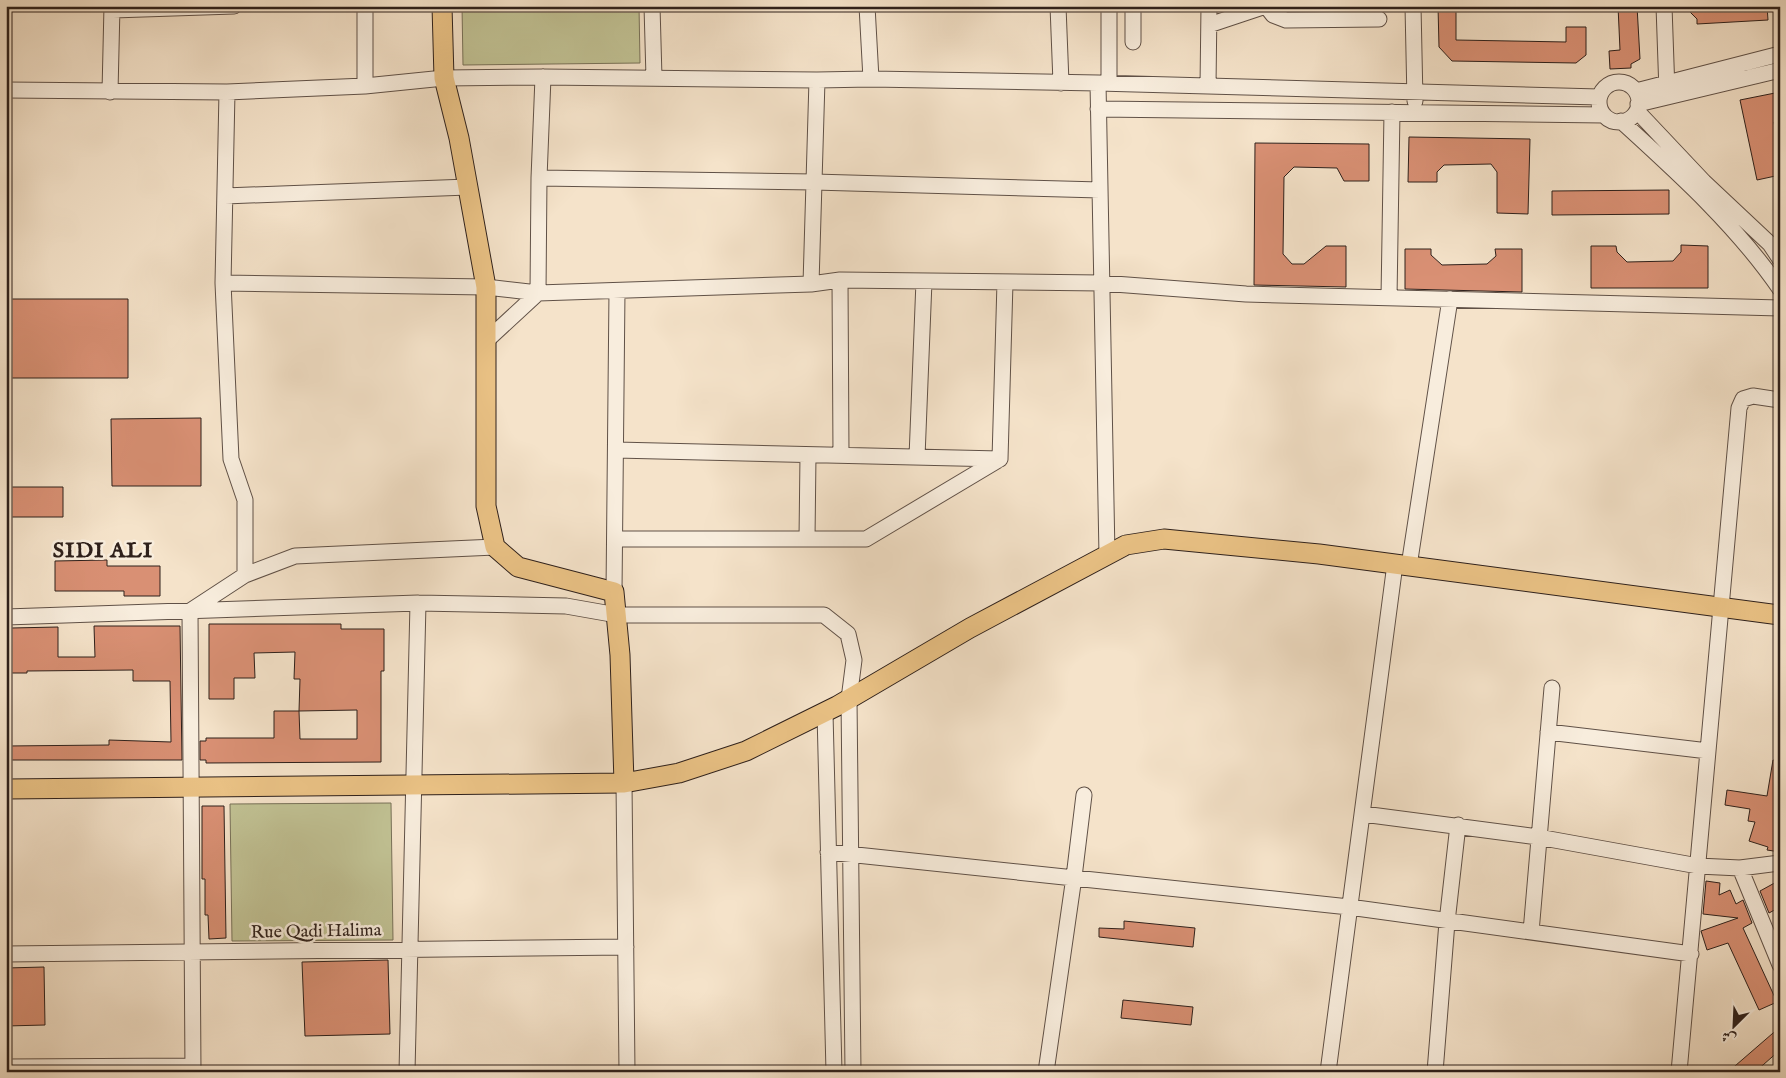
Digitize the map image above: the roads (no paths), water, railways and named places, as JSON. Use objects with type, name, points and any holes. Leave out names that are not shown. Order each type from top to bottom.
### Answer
[{"type":"main road","points":[[442,6],[444,78],[459,138],[486,287],[486,506],[495,547],[518,566],[614,592],[620,655],[624,783]]},
{"type":"main road","points":[[6,789],[624,783],[679,773],[746,752],[825,713],[970,628],[1126,545],[1164,539],[1319,554],[1780,615]]},
{"type":"street","points":[[110,92],[113,8],[234,6]]},
{"type":"street","points":[[365,6],[365,86]]},
{"type":"street","points":[[652,6],[654,78]]},
{"type":"street","points":[[867,6],[870,79]]},
{"type":"street","points":[[1058,6],[1061,83]]},
{"type":"street","points":[[1107,555],[1098,109],[1103,83],[1109,6]]},
{"type":"street","points":[[1133,6],[1133,42]]},
{"type":"street","points":[[1208,86],[1209,6]]},
{"type":"street","points":[[1209,25],[1266,6],[1273,15],[1286,20],[1379,19]]},
{"type":"street","points":[[1413,6],[1415,113]]},
{"type":"street","points":[[1664,6],[1667,90]]},
{"type":"street","points":[[1637,102],[1667,90],[1780,54]]},
{"type":"street","points":[[1667,90],[1780,70]]},
{"type":"street","points":[[485,342],[538,294],[538,178],[543,77]]},
{"type":"street","points":[[6,90],[228,92],[365,86],[444,78],[543,77],[870,79],[1103,83],[1599,97]]},
{"type":"street","points":[[811,284],[817,80]]},
{"type":"street","points":[[1604,115],[1599,103],[1599,97],[1606,86],[1618,82],[1631,86],[1637,102],[1704,182],[1770,244],[1780,259]]},
{"type":"street","points":[[228,92],[223,283],[231,460],[245,500],[245,575]]},
{"type":"street","points":[[1621,122],[1633,116],[1637,102]]},
{"type":"street","points":[[1098,109],[1604,115],[1621,122],[1684,179],[1759,259],[1780,289]]},
{"type":"street","points":[[1389,298],[1392,112]]},
{"type":"street","points":[[538,178],[814,182],[1100,190]]},
{"type":"street","points":[[225,196],[468,187]]},
{"type":"street","points":[[223,283],[486,287],[538,294],[811,284],[840,280],[1005,282],[1101,284],[1246,294],[1780,308]]},
{"type":"street","points":[[840,280],[841,455]]},
{"type":"street","points":[[917,457],[924,281]]},
{"type":"street","points":[[1000,460],[1005,282]]},
{"type":"street","points":[[614,592],[617,292]]},
{"type":"street","points":[[1328,1072],[1349,907],[1402,565],[1450,299]]},
{"type":"street","points":[[1679,1072],[1740,408],[1743,399],[1753,396],[1780,400]]},
{"type":"street","points":[[616,450],[1000,460]]},
{"type":"street","points":[[807,540],[808,455]]},
{"type":"street","points":[[615,539],[866,539],[1000,460]]},
{"type":"street","points":[[190,611],[245,575],[295,556],[495,547]]},
{"type":"street","points":[[407,1072],[418,603]]},
{"type":"street","points":[[6,617],[418,603],[566,606],[616,615],[824,615],[848,634],[854,660],[849,699],[853,1072]]},
{"type":"street","points":[[6,1067],[193,1069],[190,611]]},
{"type":"street","points":[[1531,932],[1552,688]]},
{"type":"street","points":[[825,713],[834,1072]]},
{"type":"street","points":[[1548,732],[1708,751]]},
{"type":"street","points":[[624,783],[627,1072]]},
{"type":"street","points":[[1046,1072],[1084,795]]},
{"type":"street","points":[[1363,814],[1538,837],[1698,866],[1740,868],[1780,863]]},
{"type":"street","points":[[1435,1072],[1447,922],[1458,826]]},
{"type":"street","points":[[828,852],[1349,907],[1447,922],[1691,954]]},
{"type":"street","points":[[1740,868],[1780,965]]},
{"type":"street","name":"Rue Qadi Halima","points":[[6,954],[626,947]]},
{"type":"district","name":"SIDI ALI","points":[[103,551]]}]
